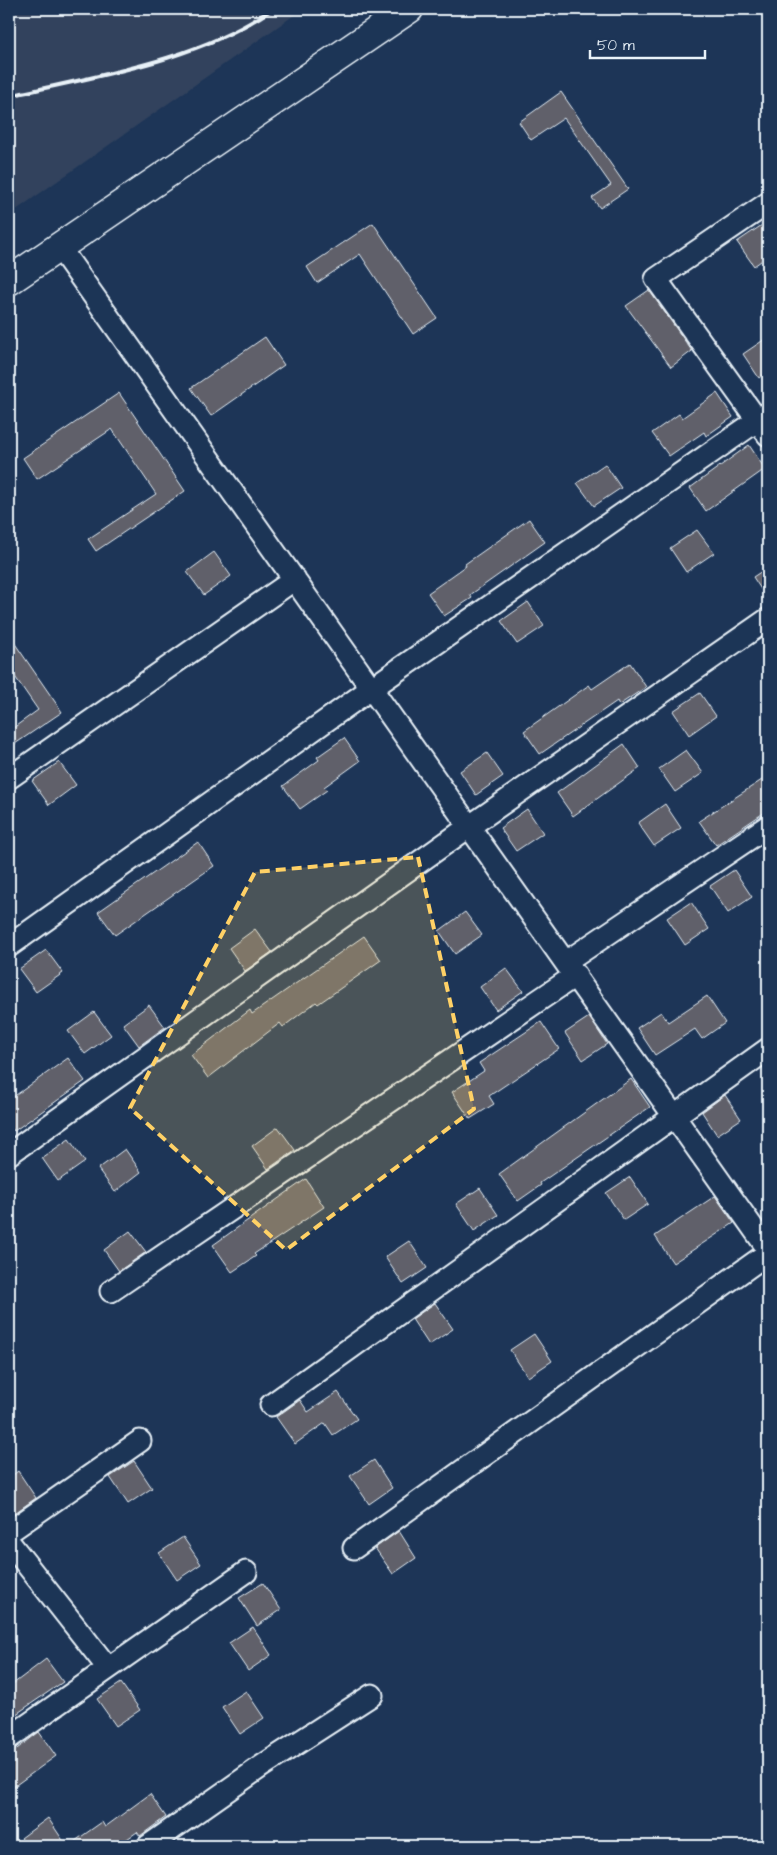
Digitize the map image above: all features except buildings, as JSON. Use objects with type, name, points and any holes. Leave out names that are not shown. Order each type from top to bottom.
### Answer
[{"type":"main road","points":[[9,281],[409,9]]},
{"type":"street","points":[[9,946],[372,688],[765,423],[656,279],[768,204]]},
{"type":"street","points":[[60,247],[768,1248]]},
{"type":"street","points":[[9,778],[295,579]]},
{"type":"street","points":[[9,1154],[470,826],[768,619]]},
{"type":"street","points":[[111,1291],[571,969],[768,826]]},
{"type":"street","points":[[271,1405],[768,1049]]},
{"type":"street","points":[[354,1548],[768,1253]]},
{"type":"street","points":[[9,1532],[140,1440]]},
{"type":"street","points":[[9,1542],[108,1668]]},
{"type":"street","points":[[9,1738],[246,1572]]},
{"type":"street","points":[[148,1846],[262,1766],[372,1695]]},
{"type":"highlighted area","points":[[418,857],[474,1109],[286,1250],[130,1108],[255,872]]},
{"type":"shaded area","points":[[9,9],[303,9],[9,215]]},
{"type":"railway","points":[[9,96],[110,73],[179,54],[212,42],[243,27],[272,9]]}]
